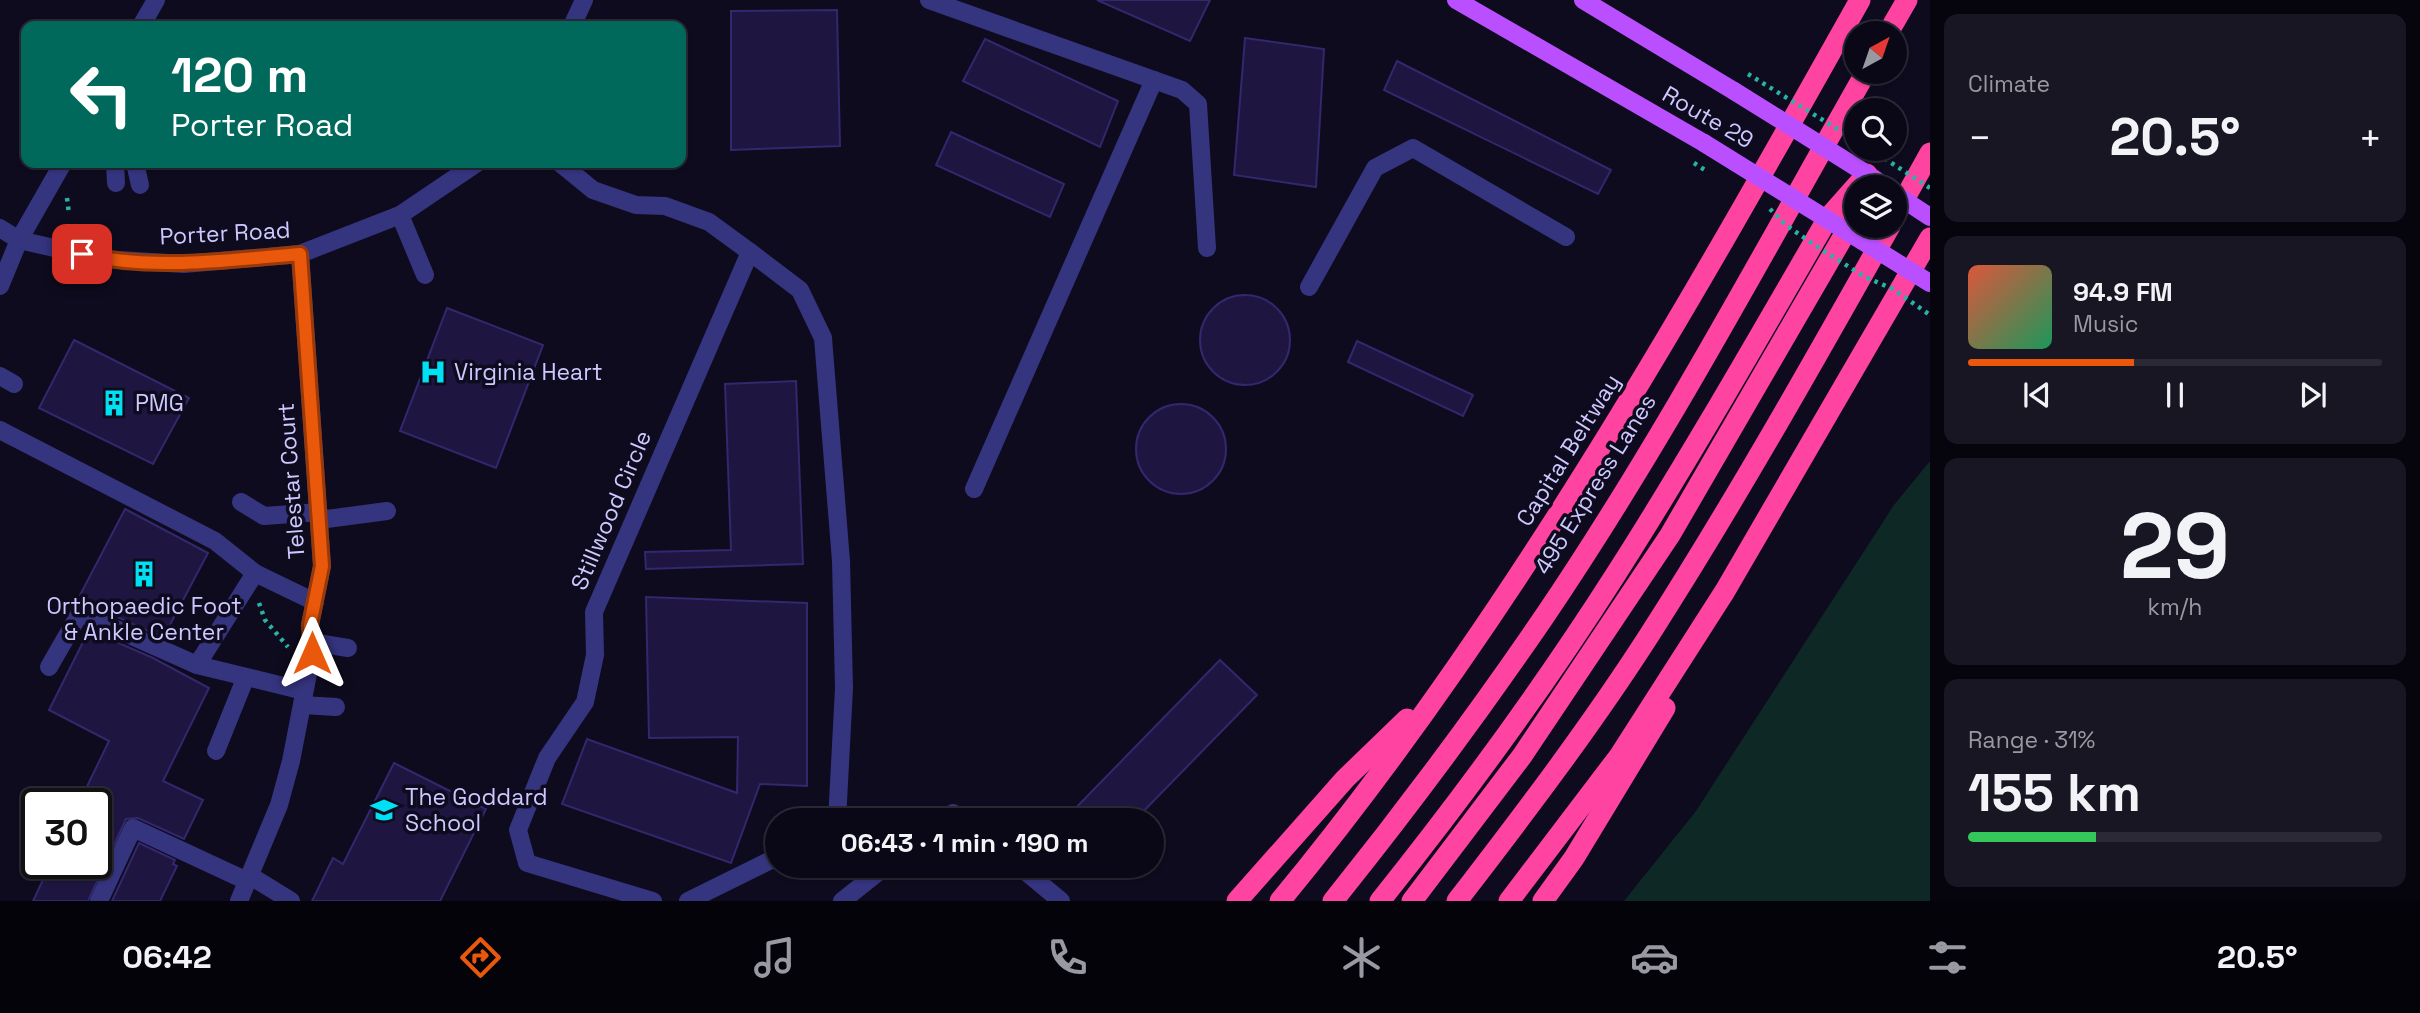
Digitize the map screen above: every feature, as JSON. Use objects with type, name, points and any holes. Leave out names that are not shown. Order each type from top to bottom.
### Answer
[{"type":"highway","name":"Capital Beltway","points":[[1280,901],[1330,840],[1456,671],[1543,542],[1626,409],[1860,0]]},
{"type":"highway","points":[[1895,21],[1907,0]]},
{"type":"highway","name":"495 Express Lanes","points":[[1333,901],[1412,799],[1545,616],[1719,332],[1859,84]]},
{"type":"highway","points":[[1907,194],[1930,153]]},
{"type":"highway","points":[[1380,901],[1444,821],[1527,706],[1616,575],[1828,218],[1844,202]]},
{"type":"highway","points":[[1412,901],[1522,756],[1670,535],[1844,236]]},
{"type":"highway","points":[[1457,901],[1570,750],[1649,635],[1747,473],[1882,238]]},
{"type":"highway","points":[[1543,901],[1574,858],[1657,724],[1726,591],[1930,238]]},
{"type":"highway","points":[[1509,901],[1620,755],[1726,591]]},
{"type":"highway","points":[[1237,901],[1345,779],[1456,671]]},
{"type":"main road","name":"Route 29","points":[[1456,0],[1704,142],[1844,228]]},
{"type":"main road","name":"Route 29","points":[[1583,0],[1734,91],[1855,175]]},
{"type":"main road","points":[[1907,202],[1930,217]]},
{"type":"main road","name":"Route 29","points":[[1860,238],[1930,283]]},
{"type":"street","points":[[144,21],[156,0]]},
{"type":"street","points":[[574,21],[584,0]]},
{"type":"street","points":[[929,0],[1182,90],[1198,104],[1207,248]]},
{"type":"street","points":[[975,489],[1154,80]]},
{"type":"street","points":[[1309,287],[1375,168],[1413,148],[1566,237]]},
{"type":"street","points":[[0,286],[19,240],[61,168]]},
{"type":"street","points":[[115,168],[116,183]]},
{"type":"street","points":[[136,168],[140,185]]},
{"type":"street","name":"Porter Road","points":[[0,228],[19,240],[103,259],[184,264],[300,254],[400,215],[470,168]]},
{"type":"street","points":[[566,168],[593,190],[636,205],[665,206],[709,222],[800,290],[823,338],[841,561],[844,688],[838,808]]},
{"type":"street","points":[[400,215],[425,275]]},
{"type":"street","name":"Stillwood Circle","points":[[653,901],[527,863],[518,830],[547,758],[585,702],[595,655],[594,612],[750,252]]},
{"type":"street","name":"Telestar Court","points":[[239,901],[279,805],[303,698],[311,642],[310,625],[322,566],[300,254]]},
{"type":"street","points":[[0,430],[215,541],[255,573],[315,602]]},
{"type":"street","points":[[241,502],[264,516],[319,516],[387,511]]},
{"type":"street","points":[[197,666],[255,573]]},
{"type":"street","points":[[49,667],[80,613],[197,666],[336,707]]},
{"type":"street","points":[[311,642],[348,648]]},
{"type":"street","points":[[216,751],[245,679]]},
{"type":"street","points":[[99,901],[133,828],[248,878],[291,901]]},
{"type":"street","points":[[688,901],[765,863]]},
{"type":"street","points":[[852,898],[873,878]]},
{"type":"street","points":[[1033,878],[1061,901]]},
{"type":"path","points":[[1748,74],[1844,133]]},
{"type":"path","points":[[1888,161],[1930,188]]},
{"type":"path","points":[[1694,163],[1717,176]]},
{"type":"path","points":[[1762,203],[1786,225],[1814,244],[1865,277],[1893,289],[1930,315]]},
{"type":"path","points":[[257,599],[265,620],[288,647]]},
{"type":"green space","points":[[1930,461],[1930,901],[1624,901],[1696,811],[1894,505]]},
{"type":"building","points":[[1097,0],[1210,0],[1190,41]]},
{"type":"building","points":[[837,10],[840,146],[731,150],[731,11]]},
{"type":"building","points":[[1245,38],[1324,49],[1316,187],[1234,175]]},
{"type":"building","points":[[985,39],[1118,101],[1100,147],[963,81]]},
{"type":"building","points":[[1397,61],[1611,170],[1598,194],[1384,90]]},
{"type":"building","points":[[951,132],[1064,184],[1050,217],[936,165]]},
{"type":"building","points":[[1245,295],[1262,299],[1277,308],[1286,323],[1290,340],[1286,357],[1277,372],[1262,381],[1245,385],[1228,381],[1213,372],[1204,357],[1200,340],[1204,323],[1213,308],[1228,299]]},
{"type":"building","points":[[447,308],[543,345],[496,468],[400,431]]},
{"type":"building","name":"PMG","points":[[74,340],[189,398],[153,464],[39,408]]},
{"type":"building","points":[[1357,341],[1473,395],[1463,416],[1348,362]]},
{"type":"building","points":[[796,381],[803,564],[646,569],[645,552],[731,550],[725,384]]},
{"type":"building","points":[[1181,404],[1198,408],[1213,417],[1222,432],[1226,449],[1222,466],[1213,481],[1198,490],[1181,494],[1164,490],[1149,481],[1140,466],[1136,449],[1140,432],[1149,417],[1164,408]]},
{"type":"building","name":"Orthopaedic Foot & Ankle Center","points":[[125,509],[208,553],[163,638],[100,609],[101,606],[80,595]]},
{"type":"building","points":[[646,597],[807,603],[807,786],[760,784],[731,863],[562,804],[587,739],[737,793],[738,737],[649,738]]},
{"type":"building","points":[[89,630],[153,658],[209,688],[163,781],[203,800],[184,839],[138,818],[126,819],[112,849],[112,788],[86,788],[109,741],[49,710]]},
{"type":"building","points":[[1220,660],[1257,695],[1147,808],[1076,808]]},
{"type":"building","points":[[394,763],[486,809],[440,901],[312,901],[333,858],[343,864]]},
{"type":"building","points":[[139,843],[175,860],[173,864],[177,866],[160,901],[112,901]]},
{"type":"building","points":[[43,879],[98,879],[88,901],[33,901]]},
{"type":"place","name":"Virginia Heart","points":[[433,372]]},
{"type":"place","name":"PMG","points":[[114,403]]},
{"type":"place","name":"Orthopaedic Foot & Ankle Center","points":[[144,574]]},
{"type":"place","name":"The Goddard School","points":[[384,810]]},
{"type":"route","points":[[82,254],[103,259],[184,264],[300,254],[322,566],[310,625],[312,653]]}]
